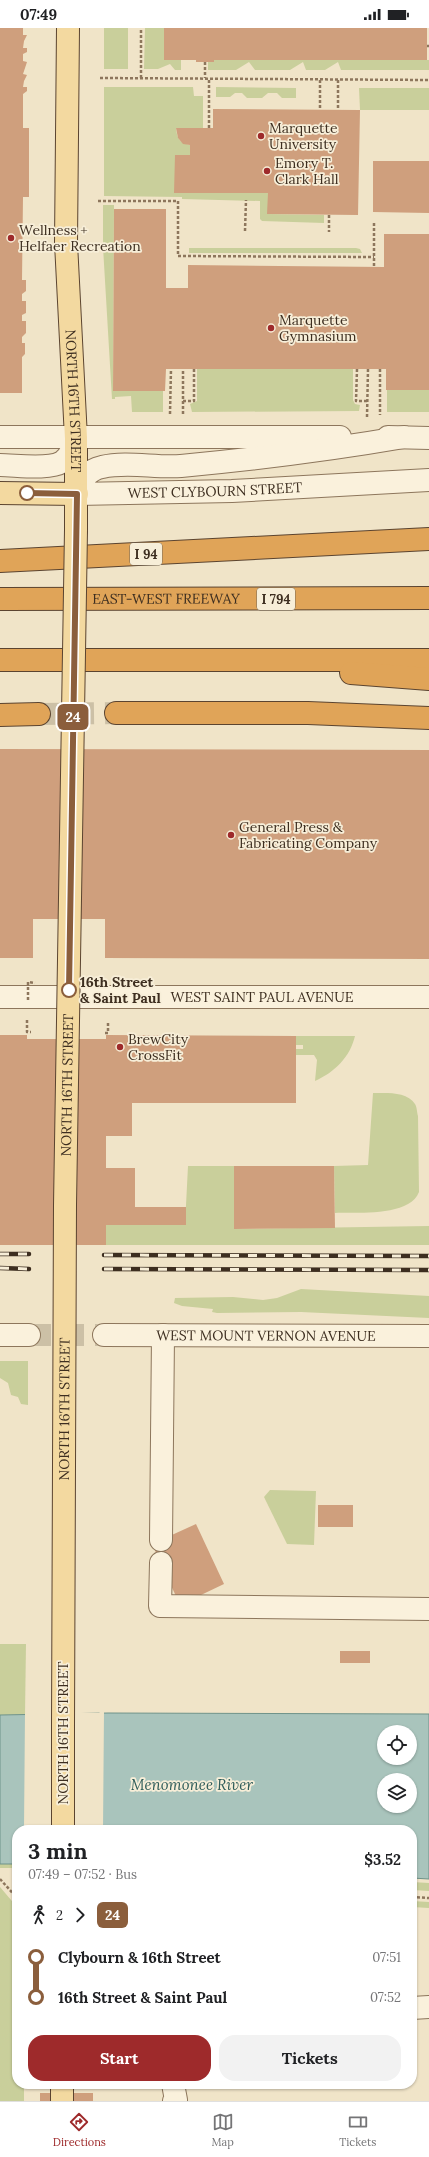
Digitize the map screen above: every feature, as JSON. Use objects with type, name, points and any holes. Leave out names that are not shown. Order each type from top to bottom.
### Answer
[{"type":"highway","name":"I 94","points":[[0,561],[429,539]]},
{"type":"highway","name":"EAST-WEST FREEWAY","points":[[0,599],[429,598]]},
{"type":"highway","points":[[0,660],[429,660]]},
{"type":"highway","points":[[192,660],[429,679]]},
{"type":"highway","points":[[116,713],[308,713],[429,718]]},
{"type":"highway","points":[[0,715],[39,714]]},
{"type":"main road","name":"NORTH 16TH STREET","points":[[63,1825],[65,1213],[77,494],[76,438],[66,244],[68,28]]},
{"type":"main road","name":"WEST CLYBOURN STREET","points":[[0,493],[77,494]]},
{"type":"main road","points":[[62,2089],[62,2101]]},
{"type":"street","points":[[0,437],[429,438]]},
{"type":"street","points":[[0,465],[42,466],[62,462],[71,451],[76,438]]},
{"type":"street","points":[[77,494],[83,478],[88,473],[102,467],[178,466],[321,452],[404,438]]},
{"type":"street","name":"WEST CLYBOURN STREET","points":[[77,494],[232,491],[429,480]]},
{"type":"street","name":"WEST SAINT PAUL AVENUE","points":[[0,997],[429,997]]},
{"type":"street","points":[[0,1335],[29,1335]]},
{"type":"street","name":"WEST MOUNT VERNON AVENUE","points":[[104,1335],[429,1336]]},
{"type":"street","points":[[161,1540],[163,1335]]},
{"type":"street","points":[[161,1563],[160,1606],[429,1609]]},
{"type":"street","points":[[417,2008],[429,2007]]},
{"type":"street","points":[[174,2101],[176,2100],[175,2089]]},
{"type":"path","points":[[141,28],[141,78]]},
{"type":"path","points":[[205,62],[205,78]]},
{"type":"path","points":[[100,78],[429,80]]},
{"type":"path","points":[[209,78],[209,128]]},
{"type":"path","points":[[320,80],[320,110]]},
{"type":"path","points":[[338,80],[338,110]]},
{"type":"path","points":[[245,232],[246,200]]},
{"type":"path","points":[[98,202],[178,202],[178,256],[374,257]]},
{"type":"path","points":[[329,215],[329,232]]},
{"type":"path","points":[[374,223],[374,267]]},
{"type":"path","points":[[170,412],[171,369]]},
{"type":"path","points":[[183,369],[183,412]]},
{"type":"path","points":[[183,401],[194,401],[194,369]]},
{"type":"path","points":[[357,370],[356,401],[368,401]]},
{"type":"path","points":[[367,418],[368,370]]},
{"type":"path","points":[[380,370],[380,410]]},
{"type":"path","points":[[28,1000],[28,982],[35,983]]},
{"type":"path","points":[[0,1879],[12,1891]]},
{"type":"path","points":[[417,1897],[429,1898]]},
{"type":"green space","points":[[104,28],[128,28],[128,69],[104,69]]},
{"type":"green space","points":[[145,28],[164,28],[164,59],[181,60],[181,70],[175,70],[170,64],[158,69],[144,69]]},
{"type":"green space","points":[[214,60],[429,60],[429,70],[341,70],[338,62],[325,70],[306,70],[303,62],[290,70],[255,70],[249,62],[236,70],[208,70],[208,62],[214,62]]},
{"type":"green space","points":[[104,87],[193,87],[194,96],[203,96],[203,128],[176,128],[179,140],[190,145],[190,155],[175,155],[175,193],[268,193],[268,214],[324,215],[324,223],[262,221],[260,219],[260,201],[182,199],[182,197],[104,196]]},
{"type":"green space","points":[[216,87],[296,88],[296,98],[282,98],[277,93],[268,93],[262,98],[247,98],[242,93],[235,93],[230,97],[216,97]]},
{"type":"green space","points":[[359,88],[429,88],[429,110],[360,110]]},
{"type":"green space","points":[[103,205],[114,205],[113,391],[163,391],[163,412],[132,412],[131,396],[115,397],[115,399],[112,399],[103,247]]},
{"type":"green space","points":[[189,248],[356,248],[360,249],[362,253],[189,253]]},
{"type":"green space","points":[[197,369],[353,369],[353,400],[355,404],[360,405],[359,411],[192,412],[190,404],[197,401]]},
{"type":"green space","points":[[387,390],[429,390],[429,412],[387,412]]},
{"type":"green space","points":[[296,1036],[355,1036],[353,1044],[341,1063],[329,1073],[315,1081],[317,1060],[314,1055],[296,1055],[296,1049],[303,1049],[303,1045],[296,1045]]},
{"type":"green space","points":[[373,1093],[402,1095],[407,1097],[416,1105],[418,1116],[419,1192],[413,1200],[405,1206],[382,1212],[335,1213],[334,1166],[368,1165]]},
{"type":"green space","points":[[188,1166],[234,1166],[234,1229],[429,1226],[429,1245],[106,1245],[106,1225],[185,1225]]},
{"type":"green space","points":[[301,1289],[429,1296],[429,1318],[301,1312],[217,1313],[212,1312],[213,1309],[182,1306],[174,1303],[175,1298],[233,1297],[263,1300],[277,1298]]},
{"type":"green space","points":[[0,1361],[28,1361],[28,1405],[21,1404],[18,1397],[11,1395],[8,1383],[0,1378]]},
{"type":"green space","points":[[270,1490],[316,1491],[314,1545],[287,1544],[264,1497]]},
{"type":"green space","points":[[0,1644],[26,1644],[25,1715],[0,1715]]},
{"type":"green space","points":[[0,1864],[12,1864],[12,1868],[0,1868]]},
{"type":"green space","points":[[417,1882],[429,1883],[429,1891],[417,1890]]},
{"type":"green space","points":[[0,1887],[12,1901],[12,2089],[24,2089],[24,2101],[0,2101]]},
{"type":"green space","points":[[417,1901],[429,1902],[429,1908],[417,1907]]},
{"type":"water","name":"Menomonee River","points":[[108,1713],[429,1714],[429,1879],[417,1878],[417,1825],[12,1825],[12,1864],[0,1864],[0,1715]]},
{"type":"pier","points":[[104,1711],[103,1825],[24,1825],[25,1713],[99,1713]]},
{"type":"building","name":"Wellness + Helfaer Recreation","points":[[0,28],[23,28],[23,35],[27,35],[23,48],[27,48],[27,52],[23,54],[23,61],[27,62],[23,74],[27,75],[23,87],[27,87],[27,91],[23,94],[23,128],[29,128],[29,197],[23,197],[22,280],[26,280],[26,291],[22,294],[22,301],[26,301],[26,313],[22,315],[22,321],[26,321],[26,333],[22,337],[22,343],[25,343],[25,354],[22,357],[22,393],[0,393]]},
{"type":"building","points":[[164,28],[427,28],[427,60],[214,60],[214,62],[196,62],[196,60],[164,60]]},
{"type":"building","name":"Emory T. Clark Hall","points":[[213,109],[360,110],[358,215],[267,214],[268,193],[174,193],[175,155],[190,155],[190,145],[183,144],[178,138],[176,128],[213,128]]},
{"type":"building","points":[[373,161],[429,161],[429,213],[373,212]]},
{"type":"building","name":"Marquette Gymnasium","points":[[114,209],[166,209],[166,288],[188,288],[188,265],[384,267],[384,234],[429,234],[429,390],[386,390],[386,369],[166,369],[165,391],[113,391]]},
{"type":"building","name":"General Press & Fabricating Company","points":[[0,749],[429,750],[429,959],[105,958],[105,919],[33,919],[33,958],[0,958]]},
{"type":"building","points":[[0,1035],[27,1035],[27,1039],[106,1039],[106,1035],[296,1036],[296,1103],[132,1103],[132,1136],[106,1136],[106,1168],[135,1168],[135,1207],[186,1207],[186,1225],[106,1225],[106,1245],[0,1245]]},
{"type":"building","points":[[234,1166],[334,1166],[335,1228],[234,1229]]},
{"type":"building","points":[[318,1505],[353,1505],[353,1527],[318,1527]]},
{"type":"building","points":[[196,1524],[224,1584],[180,1605],[152,1544]]},
{"type":"building","points":[[340,1651],[370,1651],[370,1663],[340,1663]]},
{"type":"building","points":[[40,2093],[93,2093],[93,2101],[40,2101]]},
{"type":"tunnel","points":[[39,714],[116,713]]},
{"type":"tunnel","points":[[29,1335],[104,1335]]},
{"type":"railway","points":[[0,1254],[29,1254]]},
{"type":"railway","points":[[104,1255],[429,1256]]},
{"type":"railway","points":[[0,1268],[29,1269]]},
{"type":"railway","points":[[104,1269],[429,1270]]},
{"type":"bus line","name":"24","points":[[27,493],[77,494],[69,990]]},
{"type":"place","name":"Marquette University","points":[[261,136]]},
{"type":"place","name":"Emory T. Clark Hall","points":[[267,171]]},
{"type":"place","name":"Wellness + Helfaer Recreation","points":[[11,238]]},
{"type":"place","name":"Marquette Gymnasium","points":[[271,328]]},
{"type":"place","name":"General Press & Fabricating Company","points":[[231,835]]},
{"type":"place","name":"16th Street & Saint Paul","points":[[69,990]]},
{"type":"place","name":"BrewCity CrossFit","points":[[120,1047]]}]
